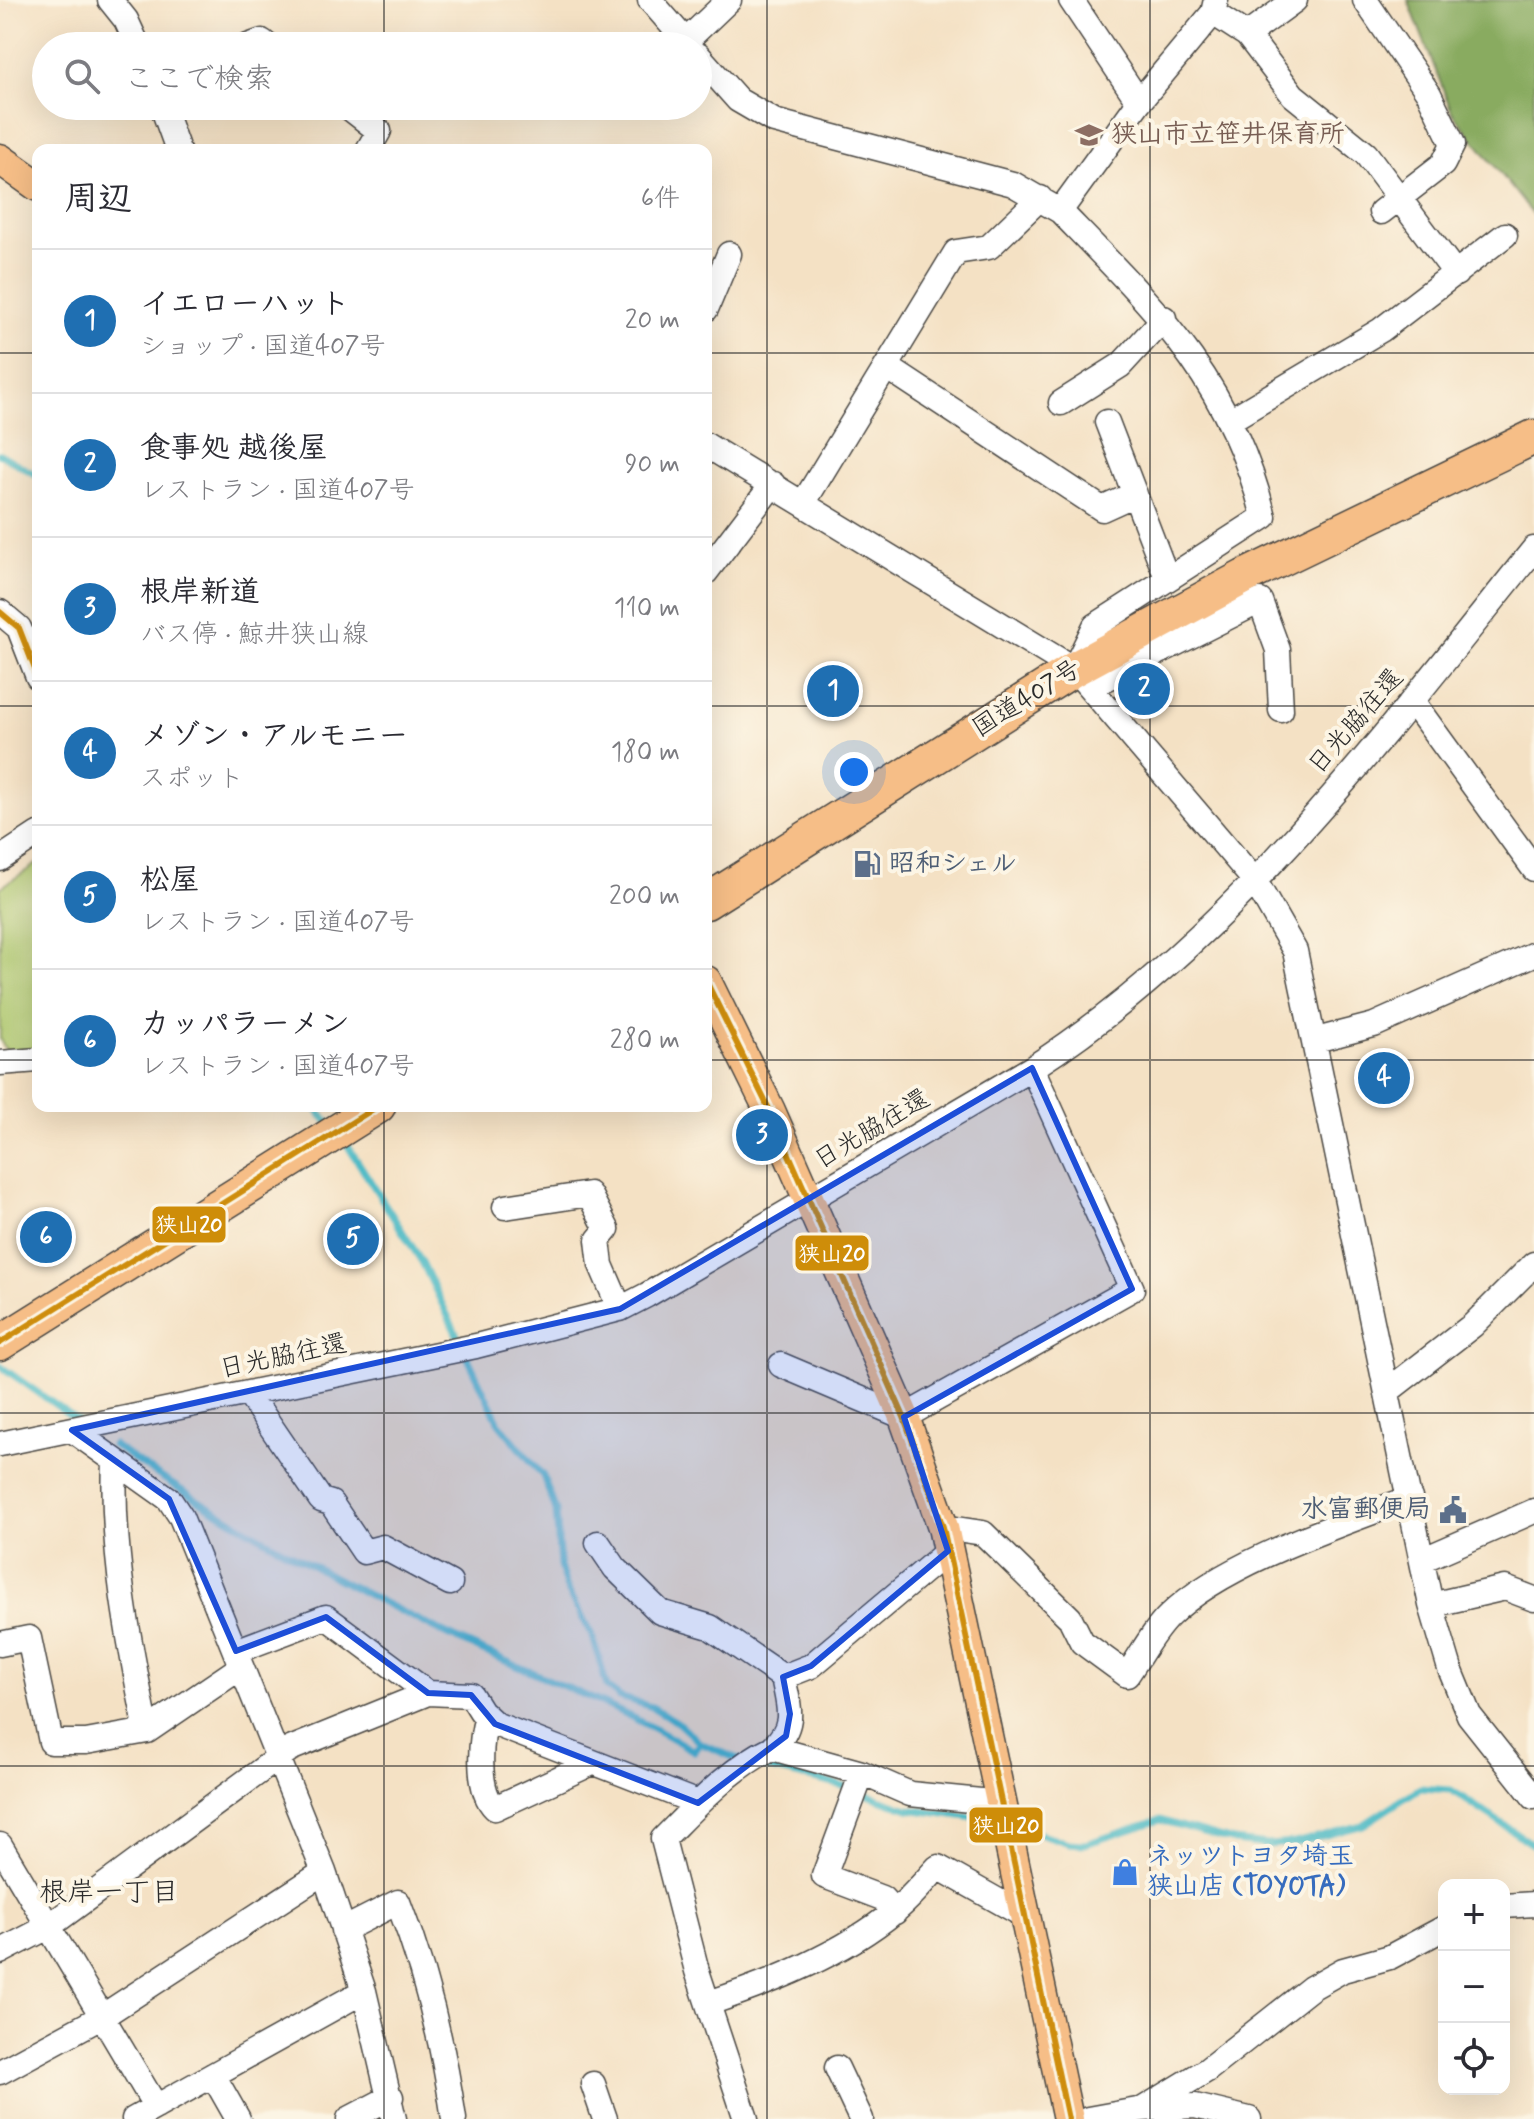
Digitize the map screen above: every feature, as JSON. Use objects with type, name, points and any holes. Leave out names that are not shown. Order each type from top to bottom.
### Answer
[{"type":"highway","name":"国道407号","points":[[712,898],[1082,678],[1258,569],[1534,437]]},
{"type":"highway","points":[[0,1343],[368,1112]]},
{"type":"main road","points":[[712,993],[770,1111],[904,1417],[946,1539],[1068,2119]]},
{"type":"street","points":[[110,0],[132,32]]},
{"type":"street","points":[[650,0],[678,32]]},
{"type":"street","points":[[703,32],[729,0]]},
{"type":"street","points":[[1071,0],[1139,102]]},
{"type":"street","points":[[1247,35],[1295,0]]},
{"type":"street","points":[[1365,0],[1429,94],[1453,144],[1443,164],[1381,212]]},
{"type":"street","points":[[804,502],[956,252],[989,247],[1050,204],[1139,102],[1215,6],[1247,35],[1293,95],[1366,154],[1402,197],[1456,274]]},
{"type":"street","points":[[712,71],[738,100],[774,121],[1013,184],[1050,204],[1164,318],[1230,420],[1252,470],[1264,517],[1095,626],[1082,678]]},
{"type":"street","points":[[167,120],[176,144]]},
{"type":"street","points":[[365,120],[379,131],[371,144]]},
{"type":"street","points":[[1230,420],[1381,330],[1505,235]]},
{"type":"street","points":[[712,295],[729,254]]},
{"type":"street","points":[[1061,403],[1121,365],[1164,318]]},
{"type":"street","points":[[887,367],[1102,509],[1135,494]]},
{"type":"street","points":[[1107,422],[1167,578]]},
{"type":"street","points":[[712,448],[804,502],[1082,678],[1255,881],[1295,951],[1389,1390],[1431,1605],[1450,1669],[1469,1715],[1534,1797]]},
{"type":"street","points":[[712,564],[773,484]]},
{"type":"street","name":"日光脇往還","points":[[0,1444],[444,1353],[620,1309],[807,1201],[1086,1033],[1133,990],[1193,945],[1255,881],[1412,701],[1534,549]]},
{"type":"street","points":[[1082,678],[1260,601],[1278,650],[1281,710]]},
{"type":"street","points":[[0,612],[19,628],[32,662]]},
{"type":"street","points":[[1412,701],[1534,869]]},
{"type":"street","points":[[0,859],[32,838]]},
{"type":"street","points":[[1316,1040],[1374,1025],[1533,956]]},
{"type":"street","points":[[0,1063],[32,1060]]},
{"type":"street","points":[[781,1365],[904,1417],[1132,1289],[1032,1068]]},
{"type":"street","points":[[505,1207],[589,1194],[607,1229],[598,1240],[601,1265],[620,1309]]},
{"type":"street","points":[[1389,1390],[1473,1325],[1534,1264]]},
{"type":"street","points":[[248,1393],[321,1500],[331,1503],[364,1552],[383,1547],[450,1583]]},
{"type":"street","points":[[72,1430],[169,1499],[181,1517],[278,1757],[324,1872],[364,1991],[392,2108],[349,2119]]},
{"type":"street","points":[[115,1461],[113,1493],[130,1647],[147,1731]]},
{"type":"street","points":[[783,1677],[811,1666],[946,1539],[983,1533],[1070,1618],[1082,1642],[1127,1675],[1167,1617],[1199,1590],[1323,1531],[1410,1498]]},
{"type":"street","points":[[1422,1560],[1534,1511]]},
{"type":"street","points":[[598,1543],[615,1568],[660,1612],[710,1627],[783,1677],[790,1714],[786,1736],[698,1803],[663,1839],[709,2003],[746,2119]]},
{"type":"street","points":[[1431,1605],[1505,1588],[1534,1599]]},
{"type":"street","points":[[0,1644],[29,1638],[51,1742],[86,1742],[147,1731],[238,1659],[326,1617],[428,1693]]},
{"type":"street","points":[[0,1952],[48,1927],[278,1757],[428,1693],[471,1695],[487,1717],[590,1764],[698,1803]]},
{"type":"street","points":[[487,1717],[482,1735],[485,1793],[495,1808],[590,1764]]},
{"type":"street","points":[[765,1752],[861,1776],[910,1794],[1003,1814]]},
{"type":"street","points":[[861,1776],[824,1876],[882,1898],[895,1912]]},
{"type":"street","points":[[0,1845],[156,2107]]},
{"type":"street","points":[[709,2003],[762,1985],[847,1942],[895,1912],[938,1867],[1025,1916]]},
{"type":"street","points":[[0,2072],[103,2016],[324,1872]]},
{"type":"street","points":[[343,1930],[398,1902],[419,1954],[445,2049],[454,2119]]},
{"type":"street","points":[[1510,1906],[1534,1904]]},
{"type":"street","points":[[1143,2109],[1207,2070],[1311,1988],[1343,1970],[1390,1957],[1438,1931]]},
{"type":"street","points":[[134,2119],[364,1991]]},
{"type":"street","points":[[837,2068],[861,2119]]},
{"type":"street","points":[[213,2075],[238,2119]]},
{"type":"street","points":[[593,2084],[605,2119]]},
{"type":"street","points":[[1088,2119],[1143,2109],[1195,2106],[1249,2119]]},
{"type":"highlighted area","points":[[1032,1068],[1132,1289],[904,1417],[948,1551],[811,1666],[783,1677],[790,1714],[786,1736],[698,1803],[495,1724],[471,1695],[428,1693],[326,1617],[236,1651],[169,1499],[72,1430],[620,1309]]},
{"type":"green space","points":[[1408,0],[1534,0],[1534,216],[1452,112]]},
{"type":"green space","points":[[32,867],[32,1053],[8,1054],[0,1040],[0,888]]},
{"type":"waterway","points":[[0,454],[32,473]]},
{"type":"waterway","points":[[319,1112],[331,1125]]},
{"type":"waterway","points":[[344,1140],[422,1262],[499,1423],[543,1476],[556,1511],[560,1566],[567,1589],[593,1637],[607,1687],[620,1697],[652,1707],[677,1722],[700,1743],[742,1761]]},
{"type":"waterway","points":[[0,1366],[80,1422]]},
{"type":"waterway","points":[[113,1445],[228,1519],[389,1606],[630,1716],[694,1751],[700,1743]]},
{"type":"waterway","points":[[754,1765],[839,1785],[908,1809],[998,1821]]},
{"type":"waterway","points":[[1013,1825],[1069,1843],[1085,1844],[1160,1820],[1234,1841],[1267,1845],[1295,1843],[1363,1825],[1420,1788],[1451,1790],[1534,1845]]},
{"type":"transit line","name":"狭山20","points":[[0,612],[19,628],[32,662]]},
{"type":"transit line","name":"狭山20","points":[[712,993],[770,1111],[904,1417],[943,1527],[1068,2119]]},
{"type":"transit line","name":"狭山20","points":[[0,1343],[368,1112]]},
{"type":"place","name":"狭山市立笹井保育所","points":[[1089,135]]},
{"type":"place","name":"食事処 越後屋","points":[[1144,689]]},
{"type":"place","name":"イエローハット","points":[[833,691]]},
{"type":"place","name":"昭和シェル","points":[[867,864]]},
{"type":"place","name":"メゾン・アルモニー","points":[[1384,1078]]},
{"type":"place","name":"根岸新道","points":[[762,1135]]},
{"type":"place","name":"カッパラーメン","points":[[46,1237]]},
{"type":"place","name":"松屋","points":[[353,1239]]},
{"type":"place","name":"水富郵便局","points":[[1453,1510]]},
{"type":"place","name":"ネッツトヨタ埼玉 狭山店 (TOYOTA)","points":[[1125,1872]]},
{"type":"district","name":"根岸一丁目","points":[[109,1893]]}]
